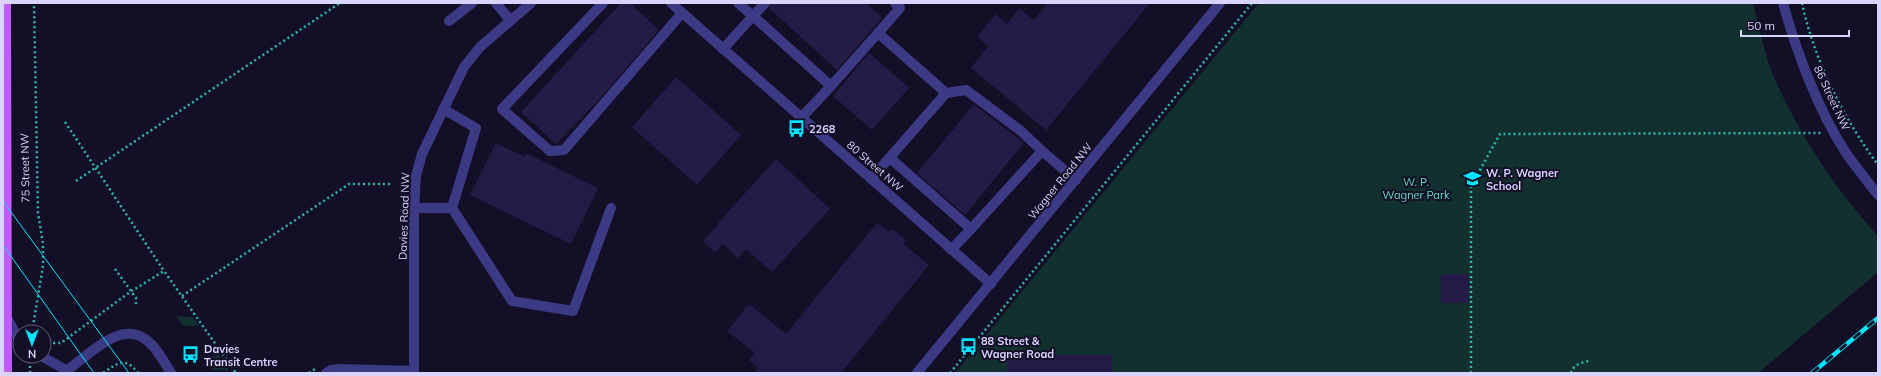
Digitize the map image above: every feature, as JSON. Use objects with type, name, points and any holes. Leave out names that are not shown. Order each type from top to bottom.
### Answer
[{"type":"main road","name":"75 Street NW","points":[[6,3],[7,373]]},
{"type":"street","points":[[449,21],[472,3]]},
{"type":"street","points":[[496,3],[510,20]]},
{"type":"street","name":"Davies Road NW","points":[[414,372],[414,208],[418,166],[443,109],[464,67],[472,55],[531,3]]},
{"type":"street","points":[[604,3],[502,110],[550,151],[564,150],[682,13]]},
{"type":"street","name":"80 Street NW","points":[[671,3],[991,284]]},
{"type":"street","points":[[738,3],[831,86]]},
{"type":"street","points":[[723,49],[764,3]]},
{"type":"street","points":[[801,118],[900,8],[894,3]]},
{"type":"street","name":"Wagner Road NW","points":[[917,373],[1220,3]]},
{"type":"street","name":"86 Street NW","points":[[1783,3],[1802,61],[1834,133],[1846,153],[1878,194]]},
{"type":"street","points":[[878,33],[946,93]]},
{"type":"street","points":[[871,179],[946,93],[966,90],[1022,131],[1042,152],[1076,180]]},
{"type":"street","points":[[443,109],[476,128],[452,208],[512,301],[573,311],[611,208]]},
{"type":"street","points":[[951,250],[1042,152]]},
{"type":"street","points":[[890,158],[971,229]]},
{"type":"street","points":[[414,208],[452,208]]},
{"type":"street","points":[[6,317],[12,328]]},
{"type":"street","points":[[52,363],[68,372],[70,368],[112,338],[121,334],[130,333],[146,339],[171,373]]},
{"type":"street","points":[[326,373],[340,369],[355,372],[414,372]]},
{"type":"path","name":"75 Street NW","points":[[33,324],[42,266],[43,244],[38,213],[34,3]]},
{"type":"path","points":[[76,180],[340,3]]},
{"type":"path","points":[[950,373],[1252,3]]},
{"type":"path","points":[[1802,3],[1818,59],[1861,142],[1878,165]]},
{"type":"path","points":[[65,122],[164,270],[236,373]]},
{"type":"path","points":[[1471,373],[1471,186],[1500,134],[1834,133]]},
{"type":"path","points":[[182,296],[349,184],[390,184]]},
{"type":"path","points":[[115,269],[130,292],[136,298],[136,304]]},
{"type":"path","points":[[52,342],[61,343],[130,292],[164,270]]},
{"type":"path","points":[[1571,373],[1572,370],[1580,363],[1590,361]]},
{"type":"path","points":[[103,373],[118,363],[124,362],[132,365],[138,373]]},
{"type":"path","points":[[30,365],[30,373]]},
{"type":"green space","name":"W. P. Wagner Park","points":[[1259,3],[1753,3],[1772,73],[1797,124],[1834,182],[1878,236],[1878,272],[1758,373],[955,373]]},
{"type":"green space","points":[[176,316],[193,317],[199,326],[183,326]]},
{"type":"green space","points":[[203,356],[220,356],[229,370],[213,370]]},
{"type":"building","points":[[621,3],[630,3],[659,30],[598,101],[556,144],[521,112]]},
{"type":"building","points":[[771,3],[866,3],[882,18],[837,70],[769,8]]},
{"type":"building","points":[[1048,3],[1150,3],[1046,130],[971,68],[988,46],[977,37],[996,14],[1007,24],[1019,8],[1034,20]]},
{"type":"building","points":[[869,53],[909,88],[872,130],[833,96]]},
{"type":"building","points":[[676,77],[741,135],[697,185],[632,127]]},
{"type":"building","points":[[974,104],[1024,143],[965,215],[917,173]]},
{"type":"building","points":[[496,143],[525,157],[526,153],[598,188],[571,244],[470,195]]},
{"type":"building","points":[[776,159],[830,209],[772,272],[746,249],[738,258],[723,244],[715,253],[703,241]]},
{"type":"building","points":[[877,223],[889,232],[892,229],[906,240],[903,244],[929,265],[841,373],[754,373],[758,368],[749,360],[755,353],[727,331],[749,304],[786,334]]},
{"type":"building","points":[[1441,274],[1469,274],[1469,303],[1441,303]]},
{"type":"building","points":[[1007,355],[1112,355],[1112,373],[1007,373]]},
{"type":"tram line","points":[[3,201],[129,373]]},
{"type":"tram line","points":[[3,245],[94,373]]},
{"type":"railway","points":[[1812,373],[1878,318]]},
{"type":"place","name":"2268","points":[[796,129]]},
{"type":"place","name":"W. P. Wagner School","points":[[1473,179]]},
{"type":"place","name":"88 Street & Wagner Road","points":[[968,347]]},
{"type":"place","name":"Davies Transit Centre","points":[[191,355]]}]
